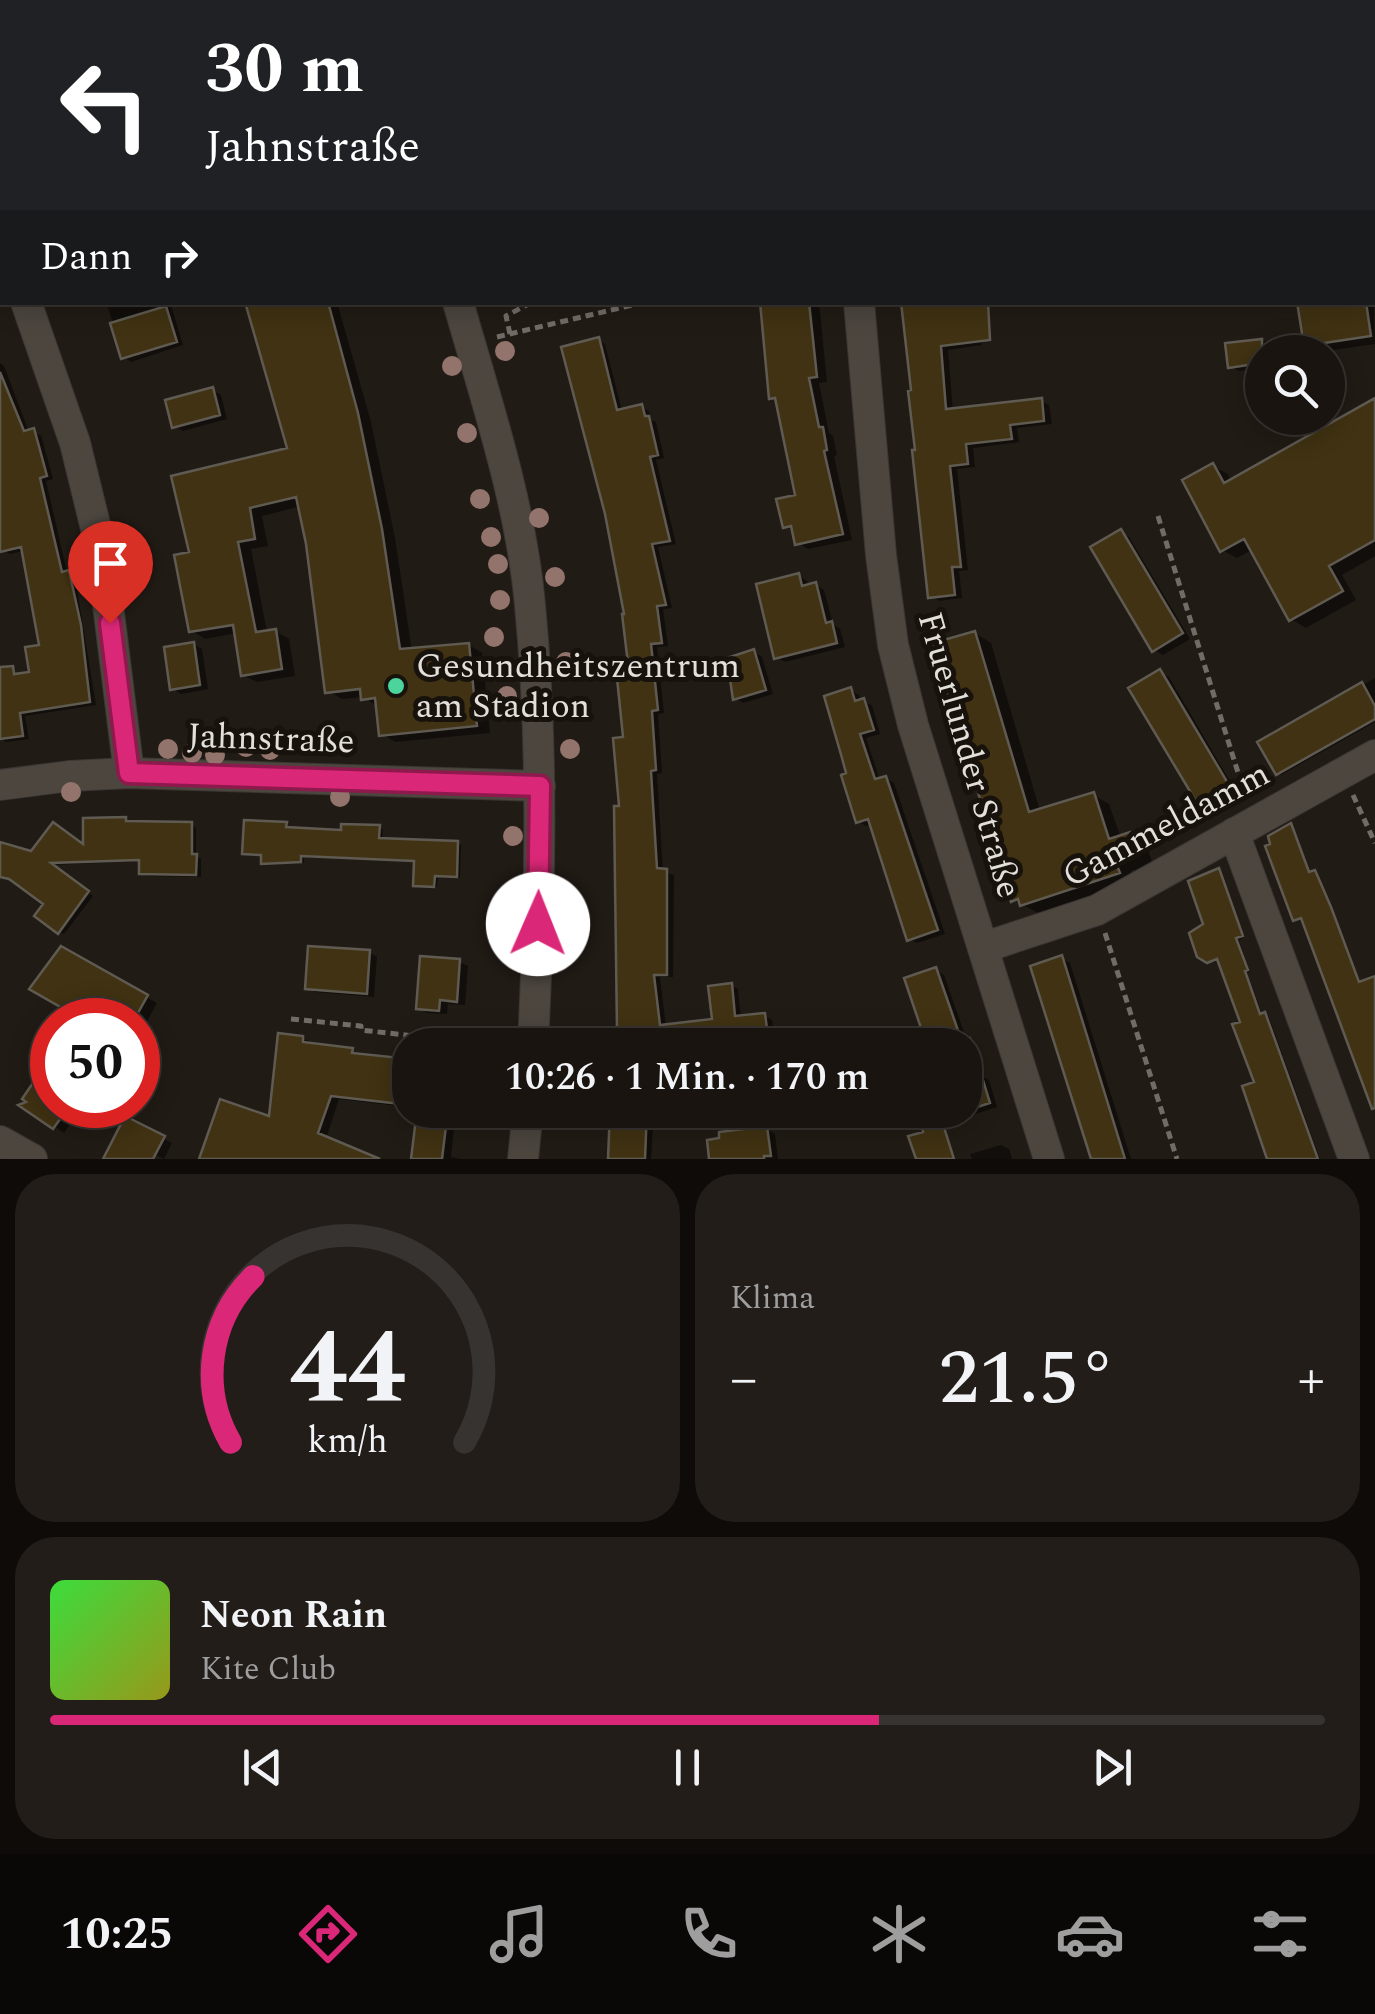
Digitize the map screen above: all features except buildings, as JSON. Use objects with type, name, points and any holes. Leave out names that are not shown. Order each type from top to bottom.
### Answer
[{"type":"street","points":[[27,305],[75,443],[101,549],[129,773]]},
{"type":"street","points":[[459,305],[508,482],[530,602],[540,786],[534,1028]]},
{"type":"street","name":"Fruerlunder Straße","points":[[859,305],[881,555],[893,645],[913,725],[1049,1159]]},
{"type":"street","name":"Gammeldamm","points":[[985,947],[1097,910],[1375,755]]},
{"type":"street","name":"Jahnstraße","points":[[0,785],[129,773],[540,786]]},
{"type":"street","points":[[1244,827],[1354,1159]]},
{"type":"street","points":[[523,1159],[526,1128]]},
{"type":"street","points":[[0,1140],[32,1159]]},
{"type":"path","points":[[510,334],[506,316],[526,305]]},
{"type":"path","points":[[470,344],[632,305]]},
{"type":"path","points":[[1158,516],[1244,827]]},
{"type":"path","points":[[1343,773],[1375,843]]},
{"type":"path","points":[[1097,910],[1178,1159]]},
{"type":"path","points":[[291,1019],[392,1033]]},
{"type":"place","name":"Gesundheitszentrum am Stadion","points":[[396,686]]},
{"type":"route","points":[[110,623],[129,773],[540,786],[538,924]]}]
